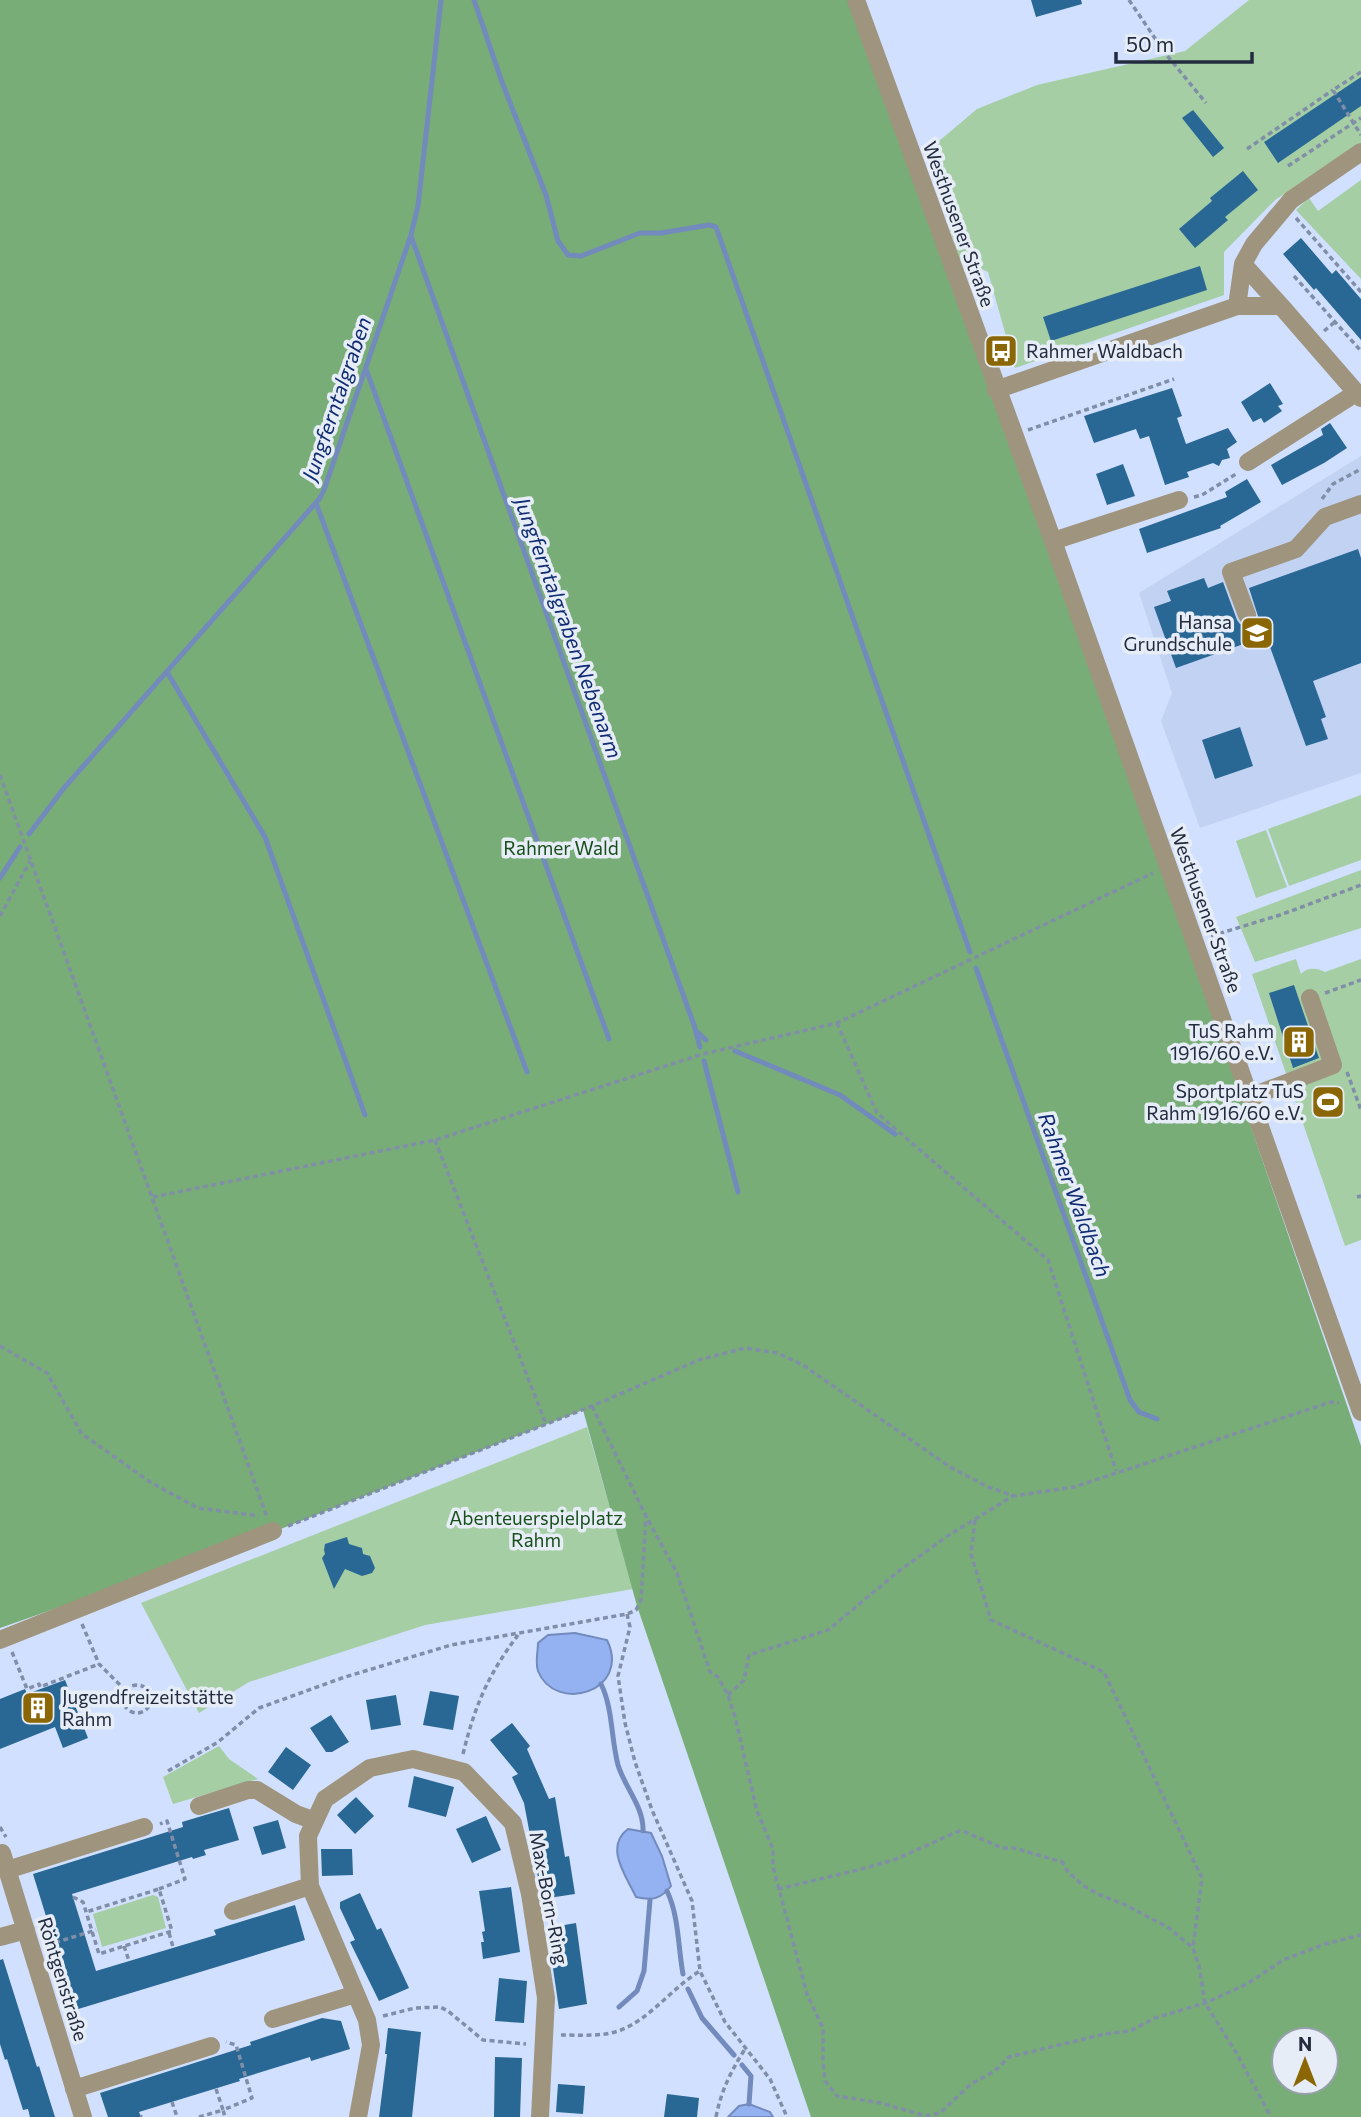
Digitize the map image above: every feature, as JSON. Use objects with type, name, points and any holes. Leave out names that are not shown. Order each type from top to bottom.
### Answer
[{"type":"street","name":"Westhusener Straße","points":[[856,0],[1053,541],[1360,1407]]},
{"type":"street","points":[[1237,306],[1243,264],[1254,244],[1291,200],[1361,152]]},
{"type":"street","points":[[1243,264],[1358,396],[1248,462]]},
{"type":"street","points":[[996,390],[1237,306],[1282,306]]},
{"type":"street","points":[[1053,541],[1178,500]]},
{"type":"street","points":[[1247,615],[1231,572],[1296,549],[1325,517],[1361,504]]},
{"type":"street","points":[[1250,1097],[1333,1065],[1310,998]]},
{"type":"street","points":[[3,1639],[273,1531]]},
{"type":"street","name":"Max-Born-Ring","points":[[358,2117],[371,2045],[368,2020],[310,1886],[308,1836],[326,1799],[370,1768],[413,1759],[464,1772],[513,1823],[530,1894],[546,1998],[540,2117]]},
{"type":"street","points":[[199,1806],[248,1790],[257,1790],[296,1814],[315,1821]]},
{"type":"street","name":"Röntgenstraße","points":[[83,2117],[5,1861],[153,1825]]},
{"type":"street","points":[[233,1911],[310,1886]]},
{"type":"street","points":[[0,1937],[26,1930]]},
{"type":"street","points":[[273,2019],[356,1994]]},
{"type":"street","points":[[74,2089],[211,2046]]},
{"type":"path","points":[[1129,0],[1165,53],[1206,103]]},
{"type":"path","points":[[1247,149],[1361,72]]},
{"type":"path","points":[[1333,90],[1361,135]]},
{"type":"path","points":[[1288,166],[1361,118]]},
{"type":"path","points":[[1285,206],[1361,292]]},
{"type":"path","points":[[1294,276],[1361,351]]},
{"type":"path","points":[[1013,435],[1174,379]]},
{"type":"path","points":[[1178,500],[1202,495],[1242,470],[1248,462]]},
{"type":"path","points":[[0,775],[261,1505],[273,1531]]},
{"type":"path","points":[[0,916],[30,861]]},
{"type":"path","points":[[153,1197],[435,1140],[703,1054],[838,1023],[1168,866]]},
{"type":"path","points":[[1195,941],[1280,915],[1361,885]]},
{"type":"path","points":[[1310,998],[1361,980]]},
{"type":"path","points":[[838,1023],[877,1112],[1048,1260],[1116,1471]]},
{"type":"path","points":[[1333,1065],[1343,1062],[1361,1110]]},
{"type":"path","points":[[435,1140],[546,1424]]},
{"type":"path","points":[[0,1346],[47,1373],[82,1434],[150,1482],[198,1508],[253,1515],[273,1531]]},
{"type":"path","points":[[273,1531],[592,1406],[699,1360],[745,1348],[777,1353],[803,1365],[950,1467],[988,1487],[1014,1496]]},
{"type":"path","points":[[728,1695],[744,1680],[749,1656],[828,1630],[899,1571],[1014,1496],[1074,1487],[1331,1402],[1360,1407]]},
{"type":"path","points":[[592,1406],[677,1573],[710,1672],[718,1678],[728,1695],[757,1811],[773,1849],[773,1867],[778,1889],[807,1994],[822,2028],[825,2081],[837,2096],[871,2101],[926,2117],[940,2113],[971,2084],[995,2071],[1009,2057],[1105,2034],[1130,2031],[1155,2018],[1205,2003],[1247,1984],[1283,1960],[1325,1944],[1361,1935]]},
{"type":"path","points":[[168,1771],[218,1742],[258,1708],[342,1678],[451,1645],[627,1614],[636,1610],[641,1600],[646,1516]]},
{"type":"path","points":[[975,1520],[971,1555],[991,1620],[1104,1672],[1202,1878],[1193,1948],[1205,2003],[1237,2054],[1271,2117]]},
{"type":"path","points":[[77,1609],[89,1645],[99,1664],[125,1690]]},
{"type":"path","points":[[627,1614],[628,1635],[618,1676],[625,1723],[652,1810],[692,1902],[700,1971],[726,2022],[770,2079],[788,2117]]},
{"type":"path","points":[[459,1771],[473,1713],[480,1696],[519,1633]]},
{"type":"path","points":[[3,1639],[27,1689],[39,1684],[40,1687],[99,1664]]},
{"type":"path","points":[[138,1685],[147,1689],[151,1698],[149,1707],[137,1714],[128,1711],[122,1699],[125,1690],[138,1685]]},
{"type":"path","points":[[86,1912],[185,1880],[167,1821],[153,1825]]},
{"type":"path","points":[[778,1889],[866,1868],[896,1858],[948,1834],[965,1832],[1002,1848],[1014,1848],[1062,1862],[1068,1872],[1084,1886],[1169,1928],[1193,1948]]},
{"type":"path","points":[[73,1897],[83,1902],[94,1930],[99,1954],[172,1931],[159,1889]]},
{"type":"path","points":[[32,1949],[94,1930]]},
{"type":"path","points":[[168,1932],[173,1947]]},
{"type":"path","points":[[124,1946],[129,1961]]},
{"type":"path","points":[[368,2020],[415,2008],[440,2007],[483,2040],[545,2040],[607,2034],[621,2030],[646,2014],[700,1971]]},
{"type":"path","points":[[716,2117],[720,2096],[729,2074],[745,2048]]},
{"type":"path","points":[[199,2117],[252,2098],[237,2050]]},
{"type":"path","points":[[216,2089],[225,2117]]},
{"type":"path","points":[[172,2102],[177,2117]]},
{"type":"shaded area","name":"Hansa Grundschule","points":[[1361,456],[1361,773],[1200,828],[1161,721],[1172,693],[1139,593]]},
{"type":"green space","name":"Rahmer Wald","points":[[0,0],[850,0],[1162,869],[1361,1446],[1361,2117],[811,2117],[637,1606],[583,1410],[273,1532],[0,1628]]},
{"type":"green space","points":[[1249,0],[1361,0],[1361,144],[1275,200],[1224,252],[1224,295],[1015,368],[988,272],[959,259],[926,152],[977,109],[1037,85],[1185,51]]},
{"type":"green space","points":[[1361,180],[1361,279],[1296,210],[1309,198],[1318,211]]},
{"type":"green space","points":[[1361,795],[1361,860],[1289,886],[1268,829]]},
{"type":"green space","points":[[1266,830],[1287,887],[1256,898],[1236,841]]},
{"type":"green space","points":[[1361,870],[1361,928],[1255,962],[1236,917]]},
{"type":"green space","name":"Sportplatz TuS Rahm 1916/60 e.V.","points":[[1296,959],[1301,974],[1312,969],[1325,972],[1361,959],[1361,1240],[1345,1246],[1252,974]]},
{"type":"green space","name":"Abenteuerspielplatz Rahm","points":[[587,1427],[633,1589],[425,1625],[249,1682],[199,1713],[141,1603]]},
{"type":"green space","points":[[219,1746],[229,1759],[258,1779],[173,1804],[163,1777]]},
{"type":"green space","points":[[153,1895],[158,1897],[166,1928],[102,1947],[93,1914]]},
{"type":"water","points":[[575,1633],[607,1640],[612,1658],[609,1673],[601,1684],[588,1691],[574,1694],[559,1692],[547,1684],[538,1671],[538,1643],[548,1635]]},
{"type":"water","points":[[628,1829],[651,1833],[662,1856],[671,1886],[664,1894],[651,1899],[636,1897],[617,1853],[621,1836]]},
{"type":"water","points":[[749,2104],[770,2112],[773,2117],[728,2117],[739,2106]]},
{"type":"building","points":[[1031,0],[1081,0],[1082,4],[1036,17]]},
{"type":"building","points":[[1361,77],[1361,106],[1278,163],[1264,142]]},
{"type":"building","points":[[1193,110],[1224,148],[1213,157],[1182,118]]},
{"type":"building","points":[[1243,171],[1258,190],[1225,217],[1228,220],[1195,248],[1179,229],[1212,201],[1210,198]]},
{"type":"building","points":[[1301,238],[1332,274],[1336,270],[1361,299],[1361,340],[1283,254]]},
{"type":"building","points":[[1200,266],[1207,290],[1051,341],[1043,317]]},
{"type":"building","points":[[1270,383],[1283,404],[1278,406],[1282,411],[1264,423],[1261,418],[1253,422],[1241,402]]},
{"type":"building","points":[[1172,388],[1182,416],[1177,418],[1186,444],[1228,428],[1237,442],[1227,449],[1230,458],[1222,460],[1219,466],[1213,463],[1187,472],[1189,477],[1165,485],[1149,436],[1140,439],[1136,429],[1094,443],[1084,416]]},
{"type":"building","points":[[1330,423],[1347,448],[1282,485],[1271,465],[1323,435],[1321,429]]},
{"type":"building","points":[[1123,464],[1135,496],[1107,505],[1096,474]]},
{"type":"building","points":[[1247,479],[1261,502],[1220,526],[1221,528],[1147,553],[1139,529],[1227,497],[1225,492]]},
{"type":"building","points":[[1358,549],[1361,558],[1361,663],[1313,681],[1326,717],[1321,719],[1328,739],[1306,746],[1266,636],[1176,668],[1154,607],[1171,601],[1167,591],[1204,578],[1208,588],[1223,582],[1237,620],[1240,624],[1250,626],[1256,622],[1258,616],[1249,588]]},
{"type":"building","points":[[1240,727],[1253,766],[1215,779],[1202,740]]},
{"type":"building","name":"TuS Rahm 1916/60 e.V.","points":[[1294,985],[1319,1058],[1293,1068],[1269,993]]},
{"type":"building","points":[[347,1537],[349,1544],[362,1548],[363,1554],[370,1556],[375,1568],[372,1573],[362,1576],[345,1569],[334,1589],[322,1558],[325,1544]]},
{"type":"building","name":"Jugendfreizeitstätte Rahm","points":[[65,1680],[88,1738],[63,1748],[55,1727],[0,1749],[0,1699],[25,1689],[27,1694]]},
{"type":"building","points":[[430,1691],[459,1696],[453,1730],[423,1725]]},
{"type":"building","points":[[396,1695],[401,1725],[371,1730],[366,1700]]},
{"type":"building","points":[[331,1715],[349,1742],[332,1752],[326,1752],[310,1728]]},
{"type":"building","points":[[512,1723],[530,1746],[527,1749],[549,1799],[555,1797],[565,1857],[569,1856],[575,1894],[542,1899],[524,1803],[512,1777],[518,1774],[490,1740]]},
{"type":"building","points":[[286,1747],[311,1765],[293,1790],[268,1772]]},
{"type":"building","points":[[414,1776],[454,1787],[446,1817],[408,1807]]},
{"type":"building","points":[[356,1797],[374,1816],[355,1834],[337,1815]]},
{"type":"building","points":[[229,1808],[239,1840],[204,1850],[206,1855],[72,1894],[96,1971],[216,1935],[214,1930],[295,1905],[305,1940],[75,2010],[33,1874],[183,1827],[182,1822]]},
{"type":"building","points":[[486,1816],[501,1850],[472,1863],[456,1829]]},
{"type":"building","points":[[278,1820],[286,1848],[262,1855],[253,1827]]},
{"type":"building","points":[[321,1849],[352,1849],[353,1875],[322,1876]]},
{"type":"building","points":[[511,1887],[520,1952],[483,1959],[481,1942],[484,1942],[482,1932],[485,1931],[479,1891]]},
{"type":"building","points":[[360,1893],[377,1930],[381,1928],[409,1988],[379,2001],[350,1942],[355,1940],[340,1908],[340,1902]]},
{"type":"building","points":[[576,1923],[587,2004],[559,2009],[547,1928]]},
{"type":"building","points":[[3,1959],[55,2117],[30,2117],[28,2109],[23,2110],[7,2059],[5,2060],[0,2044],[0,1960]]},
{"type":"building","points":[[499,1978],[527,1981],[524,2023],[495,2021]]},
{"type":"building","points":[[322,2018],[341,2021],[350,2049],[311,2061],[310,2057],[239,2079],[240,2081],[139,2112],[141,2117],[108,2117],[100,2093],[251,2045],[250,2042]]},
{"type":"building","points":[[388,2028],[421,2032],[412,2117],[379,2117]]},
{"type":"building","points":[[495,2057],[522,2058],[520,2117],[494,2117]]},
{"type":"building","points":[[558,2084],[585,2086],[583,2114],[556,2112]]},
{"type":"building","points":[[667,2094],[699,2098],[697,2117],[664,2117]]},
{"type":"waterway","name":"Jungferntalgraben","points":[[29,834],[64,788],[320,498],[324,490],[411,235],[418,206],[441,0]]},
{"type":"waterway","name":"Rahmer Waldbach","points":[[474,0],[502,82],[546,195],[558,241],[568,255],[581,256],[640,233],[661,233],[709,225],[716,227],[970,952]]},
{"type":"waterway","name":"Jungferntalgraben Nebenarm","points":[[411,236],[700,1047]]},
{"type":"waterway","name":"Jungferntalgraben Nebenarm","points":[[366,369],[609,1039]]},
{"type":"waterway","name":"Jungferntalgraben Nebenarm","points":[[316,503],[527,1072]]},
{"type":"waterway","name":"Jungferntalgraben Nebenarm","points":[[167,672],[265,837],[365,1115]]},
{"type":"waterway","name":"Jungferntalgraben","points":[[0,878],[20,847]]},
{"type":"waterway","name":"Rahmer Waldbach","points":[[976,968],[1130,1400],[1139,1412],[1157,1419]]},
{"type":"waterway","name":"Jungferntalgraben Nebenarm","points":[[696,1031],[706,1040]]},
{"type":"waterway","name":"Jungferntalgraben Nebenarm","points":[[735,1051],[840,1095],[895,1134]]},
{"type":"waterway","name":"Jungferntalgraben Nebenarm","points":[[704,1061],[738,1192]]},
{"type":"waterway","points":[[601,1684],[608,1703],[618,1765],[637,1806],[643,1831]]},
{"type":"waterway","points":[[667,1891],[676,1921],[683,1974]]},
{"type":"waterway","points":[[619,2007],[637,1991],[644,1971],[650,1900]]},
{"type":"waterway","points":[[688,1989],[702,2018],[734,2055]]},
{"type":"waterway","points":[[742,2065],[751,2076],[749,2104]]},
{"type":"place","name":"Rahmer Waldbach","points":[[1001,351]]},
{"type":"place","name":"Hansa Grundschule","points":[[1257,633]]},
{"type":"place","name":"TuS Rahm 1916/60 e.V.","points":[[1299,1042]]},
{"type":"place","name":"Sportplatz TuS Rahm 1916/60 e.V.","points":[[1328,1102]]},
{"type":"place","name":"Jugendfreizeitstätte Rahm","points":[[38,1708]]}]
